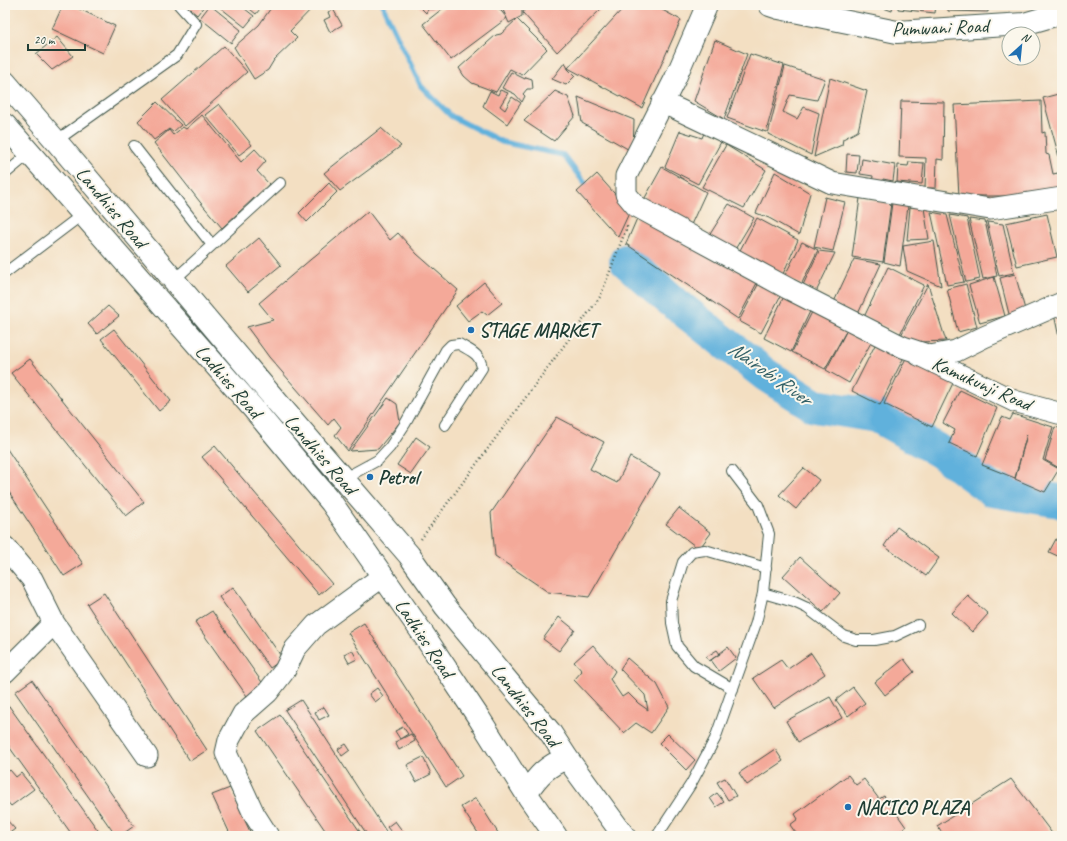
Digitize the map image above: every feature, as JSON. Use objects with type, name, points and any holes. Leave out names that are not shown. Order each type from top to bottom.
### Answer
[{"type":"main road","name":"Pumwani Road","points":[[770,5],[897,32],[1024,24],[1062,13]]},
{"type":"main road","name":"Landhies Road","points":[[5,82],[409,556],[445,606],[550,732],[567,758],[624,836]]},
{"type":"main road","name":"Ladhies Road","points":[[5,125],[252,407],[326,496],[383,576],[479,718],[526,793],[556,836]]},
{"type":"main road","points":[[526,793],[544,770],[567,758]]},
{"type":"street","points":[[707,5],[675,79],[626,176],[626,194],[636,206],[789,289],[903,347],[930,356],[956,351],[984,337],[1062,303]]},
{"type":"street","points":[[662,103],[832,183],[990,209],[1062,198]]},
{"type":"street","name":"Kamukunji Road","points":[[903,347],[948,371],[1014,402],[1062,414]]},
{"type":"street","points":[[5,547],[32,579],[54,623],[147,756]]},
{"type":"street","points":[[268,836],[254,814],[226,753],[229,740],[243,714],[268,692],[285,670],[294,649],[316,626],[383,576]]},
{"type":"street","points":[[5,672],[54,623]]},
{"type":"lane","points":[[56,141],[177,55],[196,24],[179,5]]},
{"type":"lane","points":[[134,146],[212,244]]},
{"type":"lane","points":[[5,174],[30,154]]},
{"type":"lane","points":[[174,280],[280,183]]},
{"type":"lane","points":[[5,273],[83,214]]},
{"type":"lane","points":[[343,479],[378,460],[390,447],[405,424],[446,350],[450,346],[459,344],[475,354],[481,360],[482,368],[445,425]]},
{"type":"lane","points":[[657,836],[691,784],[715,739],[756,623],[763,593],[769,534],[758,505],[732,471]]},
{"type":"lane","points":[[733,689],[694,666],[677,646],[672,623],[671,601],[683,562],[692,552],[705,550],[766,568]]},
{"type":"lane","points":[[763,593],[794,602],[807,608],[844,636],[856,640],[874,640],[895,636],[918,625]]},
{"type":"path","points":[[409,556],[600,297],[636,206]]},
{"type":"building","points":[[63,5],[71,5],[115,26],[103,53],[52,29]]},
{"type":"building","points":[[185,5],[205,5],[197,15]]},
{"type":"building","points":[[210,5],[241,30],[231,43],[200,18]]},
{"type":"building","points":[[217,5],[240,5],[254,16],[245,27]]},
{"type":"building","points":[[245,5],[263,5],[256,14]]},
{"type":"building","points":[[273,5],[315,5],[290,31],[297,38],[274,60],[268,70],[254,79],[234,47],[259,25]]},
{"type":"building","points":[[418,5],[441,5],[434,9],[428,9],[426,13]]},
{"type":"building","points":[[447,5],[496,5],[507,18],[451,60],[423,24]]},
{"type":"building","points":[[505,5],[522,5],[522,16],[509,23],[502,8]]},
{"type":"building","points":[[527,5],[605,5],[557,52],[523,13]]},
{"type":"building","points":[[626,5],[653,5],[681,20],[642,108],[568,68]]},
{"type":"building","points":[[875,5],[893,5],[892,11]]},
{"type":"building","points":[[898,5],[936,5],[935,13],[898,9]]},
{"type":"building","points":[[948,5],[988,5],[988,12],[948,11]]},
{"type":"building","points":[[333,9],[342,25],[330,32],[324,20],[330,17],[328,12]]},
{"type":"building","points":[[517,19],[547,49],[522,75],[510,69],[496,92],[472,83],[464,76],[459,68],[496,35],[501,34]]},
{"type":"building","points":[[57,37],[73,56],[52,70],[36,54]]},
{"type":"building","points":[[715,40],[747,54],[724,119],[694,101]]},
{"type":"building","points":[[224,46],[247,72],[185,126],[162,100]]},
{"type":"building","points":[[750,54],[784,65],[766,132],[727,118]]},
{"type":"building","points":[[565,62],[568,69],[575,76],[566,85],[552,79]]},
{"type":"building","points":[[785,66],[825,79],[817,100],[790,95],[783,112],[797,119],[804,107],[819,113],[811,155],[768,134]]},
{"type":"building","points":[[511,72],[525,79],[526,77],[532,79],[533,89],[527,89],[523,94],[525,96],[522,102],[515,94],[502,88]]},
{"type":"building","points":[[830,78],[867,91],[858,131],[843,139],[842,145],[814,157]]},
{"type":"building","points":[[500,90],[508,93],[500,106],[505,110],[512,97],[521,103],[507,124],[483,106],[490,91],[498,95]]},
{"type":"building","points":[[555,91],[568,97],[575,116],[554,141],[524,121]]},
{"type":"building","points":[[1062,93],[1062,168],[1043,98]]},
{"type":"building","points":[[578,97],[634,120],[633,152],[582,123]]},
{"type":"building","points":[[901,101],[944,102],[943,160],[937,159],[936,188],[925,188],[926,158],[899,157]]},
{"type":"building","points":[[1041,101],[1042,133],[1045,132],[1046,154],[1049,155],[1053,174],[1058,173],[1062,184],[1062,190],[1018,196],[959,196],[954,105]]},
{"type":"building","points":[[157,102],[181,125],[173,132],[169,129],[154,140],[138,121]]},
{"type":"building","points":[[219,104],[252,145],[239,155],[205,115]]},
{"type":"building","points":[[202,115],[241,162],[255,149],[266,161],[257,171],[269,184],[222,228],[154,143],[169,130],[173,135],[183,127],[186,129]]},
{"type":"building","points":[[381,128],[401,146],[340,191],[324,173]]},
{"type":"building","points":[[680,131],[702,138],[704,133],[721,142],[698,184],[665,167]]},
{"type":"building","points":[[726,145],[766,170],[744,208],[702,187]]},
{"type":"building","points":[[847,154],[859,155],[857,173],[846,172]]},
{"type":"building","points":[[862,159],[895,165],[893,181],[883,179],[882,185],[872,183],[873,176],[860,174]]},
{"type":"building","points":[[909,162],[924,163],[922,184],[897,182],[898,165],[908,166]]},
{"type":"building","points":[[662,167],[706,192],[689,229],[641,205]]},
{"type":"building","points":[[775,172],[810,193],[799,235],[769,218],[756,213]]},
{"type":"building","points":[[597,174],[630,211],[618,237],[577,192]]},
{"type":"building","points":[[329,183],[337,192],[307,222],[299,213]]},
{"type":"building","points":[[825,197],[845,202],[833,251],[814,247]]},
{"type":"building","points":[[860,198],[891,203],[883,262],[852,257]]},
{"type":"building","points":[[892,203],[908,206],[900,266],[884,262]]},
{"type":"building","points":[[729,204],[754,218],[734,251],[707,239]]},
{"type":"building","points":[[910,207],[924,208],[929,239],[907,240]]},
{"type":"building","points":[[368,211],[390,240],[398,233],[417,254],[458,290],[348,451],[335,435],[341,427],[334,418],[328,425],[269,357],[247,327],[273,320],[259,303]]},
{"type":"building","points":[[931,212],[947,215],[964,282],[947,285]]},
{"type":"building","points":[[1047,214],[1057,257],[1017,266],[1006,223]]},
{"type":"building","points":[[950,215],[967,218],[980,279],[966,282]]},
{"type":"building","points":[[638,216],[758,281],[738,319],[626,244]]},
{"type":"building","points":[[757,218],[798,240],[783,274],[738,254]]},
{"type":"building","points":[[969,219],[985,221],[997,276],[983,279]]},
{"type":"building","points":[[987,222],[1003,224],[1014,273],[999,276]]},
{"type":"building","points":[[259,238],[281,265],[248,292],[226,266]]},
{"type":"building","points":[[934,241],[941,286],[907,271],[903,246]]},
{"type":"building","points":[[802,242],[818,250],[801,285],[784,277]]},
{"type":"building","points":[[819,251],[835,253],[816,292],[803,285]]},
{"type":"building","points":[[854,259],[881,264],[857,316],[833,304]]},
{"type":"building","points":[[888,267],[924,285],[900,334],[864,317]]},
{"type":"building","points":[[1015,274],[1026,313],[1010,318],[1000,278]]},
{"type":"building","points":[[994,277],[1005,316],[980,323],[969,285]]},
{"type":"building","points":[[760,281],[782,293],[761,333],[739,321]]},
{"type":"building","points":[[484,282],[502,303],[487,315],[482,311],[468,321],[456,306]]},
{"type":"building","points":[[928,284],[946,341],[897,343]]},
{"type":"building","points":[[966,284],[977,327],[958,332],[947,289]]},
{"type":"building","points":[[785,294],[812,307],[791,352],[764,338]]},
{"type":"building","points":[[108,306],[119,316],[97,334],[88,324]]},
{"type":"building","points":[[814,308],[849,326],[825,369],[792,352]]},
{"type":"building","points":[[1062,312],[1062,347],[1061,347],[1054,314]]},
{"type":"building","points":[[849,326],[873,339],[849,383],[826,370]]},
{"type":"building","points":[[114,329],[171,401],[159,411],[101,339]]},
{"type":"building","points":[[877,341],[905,355],[880,405],[852,391]]},
{"type":"building","points":[[906,358],[954,381],[932,427],[884,404]]},
{"type":"building","points":[[30,359],[144,502],[126,516],[11,373]]},
{"type":"building","points":[[960,390],[997,408],[977,456],[949,443],[955,430],[943,423]]},
{"type":"building","points":[[388,398],[397,404],[400,422],[378,449],[350,451]]},
{"type":"building","points":[[1013,414],[1053,427],[1043,460],[1059,469],[1045,492],[1015,479],[1027,434],[1015,478],[982,465],[1002,417],[1010,420]]},
{"type":"building","points":[[557,417],[604,442],[590,469],[617,483],[630,457],[660,474],[589,597],[548,592],[495,556],[491,513]]},
{"type":"building","points":[[1055,427],[1062,429],[1062,459],[1059,468],[1045,460]]},
{"type":"building","points":[[416,437],[430,447],[411,474],[397,465]]},
{"type":"building","points":[[5,446],[83,564],[64,576],[5,486]]},
{"type":"building","points":[[215,446],[332,584],[319,595],[202,457]]},
{"type":"building","points":[[804,468],[819,480],[796,509],[779,495]]},
{"type":"building","points":[[679,508],[711,533],[699,549],[666,524]]},
{"type":"building","points":[[897,527],[939,558],[926,576],[884,546]]},
{"type":"building","points":[[1062,537],[1062,558],[1049,552],[1056,539],[1060,541]]},
{"type":"building","points":[[800,557],[840,593],[823,612],[783,576]]},
{"type":"building","points":[[233,587],[283,659],[270,668],[219,597]]},
{"type":"building","points":[[104,593],[207,750],[190,761],[87,604]]},
{"type":"building","points":[[968,596],[988,614],[972,632],[952,613]]},
{"type":"building","points":[[212,611],[266,688],[249,699],[195,622]]},
{"type":"building","points":[[559,617],[575,630],[559,651],[543,639]]},
{"type":"building","points":[[364,623],[462,776],[446,787],[348,633]]},
{"type":"building","points":[[593,645],[615,671],[610,679],[622,697],[628,693],[648,710],[645,695],[620,669],[627,658],[657,684],[669,707],[651,733],[636,723],[624,733],[574,680],[582,671],[574,662]]},
{"type":"building","points":[[728,647],[736,658],[719,671],[711,660]]},
{"type":"building","points":[[352,650],[357,659],[349,663],[344,654]]},
{"type":"building","points":[[717,650],[720,654],[709,661],[706,657]]},
{"type":"building","points":[[811,653],[825,674],[774,708],[753,678],[781,660],[788,669]]},
{"type":"building","points":[[904,659],[914,672],[885,695],[875,682]]},
{"type":"building","points":[[32,680],[134,826],[120,836],[116,836],[15,692]]},
{"type":"building","points":[[853,687],[865,703],[848,716],[836,700]]},
{"type":"building","points":[[377,688],[383,696],[375,702],[369,694]]},
{"type":"building","points":[[830,697],[842,718],[798,742],[786,721]]},
{"type":"building","points":[[301,700],[389,836],[368,836],[285,710]]},
{"type":"building","points":[[9,706],[102,836],[73,836],[5,741],[5,709]]},
{"type":"building","points":[[324,707],[329,715],[319,720],[315,712]]},
{"type":"building","points":[[280,715],[363,836],[329,836],[257,731]]},
{"type":"building","points":[[403,727],[408,734],[400,739],[395,731]]},
{"type":"building","points":[[411,734],[415,741],[399,750],[395,742]]},
{"type":"building","points":[[668,734],[695,760],[686,770],[659,743]]},
{"type":"building","points":[[346,744],[350,750],[342,756],[338,749]]},
{"type":"building","points":[[775,749],[783,761],[747,785],[739,773]]},
{"type":"building","points":[[423,757],[431,774],[416,782],[407,765]]},
{"type":"building","points":[[10,770],[16,777],[21,773],[34,789],[11,806],[5,799],[5,785],[7,783],[5,781],[5,774]]},
{"type":"building","name":"NACICO PLAZA","points":[[848,775],[856,785],[864,779],[879,799],[884,796],[906,827],[893,836],[798,836],[790,825],[798,819],[795,814]]},
{"type":"building","points":[[725,778],[736,796],[728,800],[717,782]]},
{"type":"building","points":[[1011,779],[1054,836],[944,836],[937,826]]},
{"type":"building","points":[[230,788],[252,836],[231,836],[212,795]]},
{"type":"building","points":[[717,793],[724,802],[716,807],[710,798]]},
{"type":"building","points":[[476,798],[500,836],[480,836],[461,807]]},
{"type":"building","points":[[5,818],[15,829],[7,835],[5,832]]},
{"type":"building","points":[[395,821],[406,836],[394,836],[387,827]]},
{"type":"waterway","name":"Nairobi River","points":[[383,5],[421,86],[451,116],[502,142],[563,155],[590,190]]},
{"type":"waterway","name":"Nairobi River","points":[[626,261],[668,298],[766,375],[815,406],[877,416],[941,452],[992,490],[1062,502]]},
{"type":"place","name":"STAGE MARKET","points":[[471,330]]},
{"type":"place","name":"Petrol","points":[[370,477]]},
{"type":"place","name":"NACICO PLAZA","points":[[848,807]]}]
